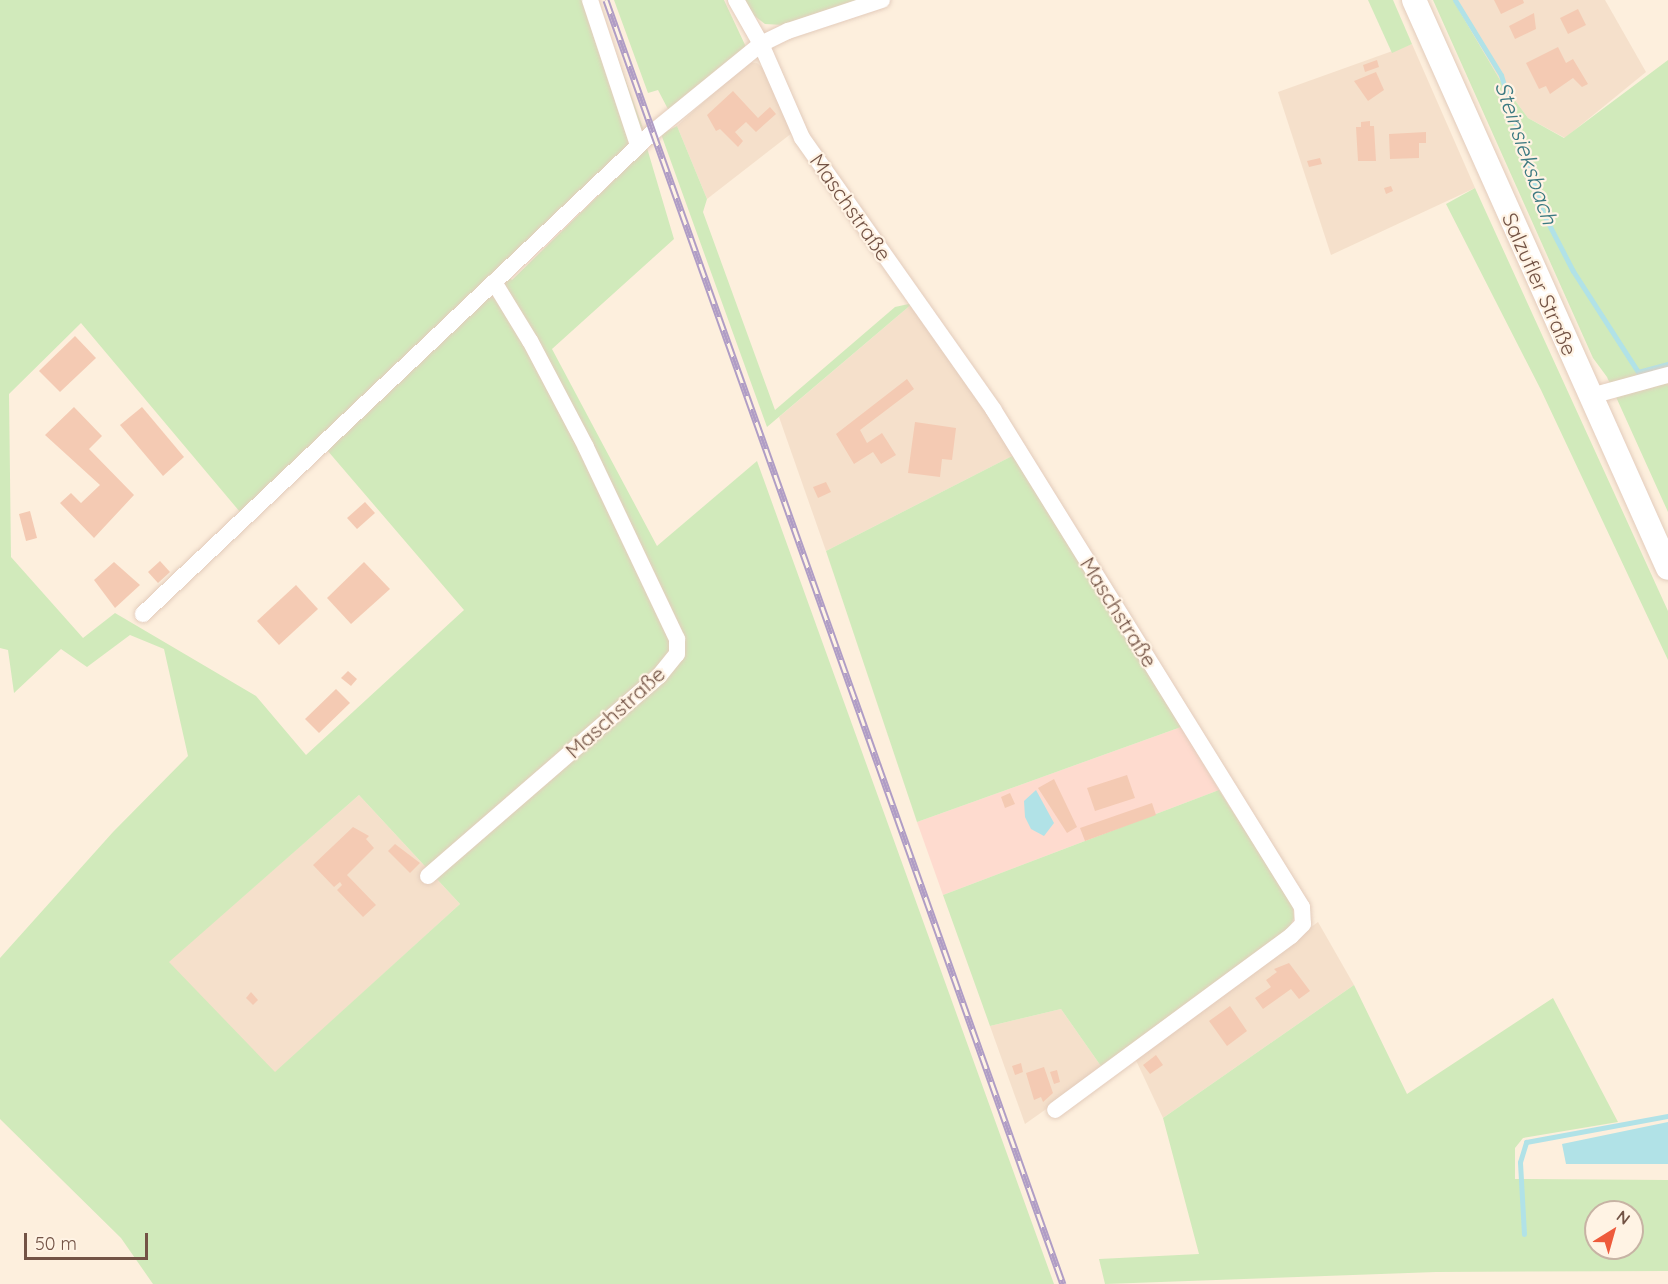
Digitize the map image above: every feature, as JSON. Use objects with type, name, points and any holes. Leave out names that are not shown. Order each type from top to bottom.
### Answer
[{"type":"main road","name":"Salzufler Straße","points":[[1414,0],[1668,568]]},
{"type":"street","points":[[591,0],[638,145]]},
{"type":"street","name":"Maschstraße","points":[[736,0],[761,44],[802,138],[993,409],[1302,907],[1302,924],[1291,936],[1055,1110]]},
{"type":"street","points":[[143,614],[638,145],[761,44],[788,31],[882,0]]},
{"type":"street","name":"Maschstraße","points":[[428,876],[659,676],[676,654],[677,639],[586,447],[494,282]]},
{"type":"street","points":[[1591,396],[1668,375]]},
{"type":"shaded area","points":[[1453,0],[1605,0],[1646,72],[1565,138],[1528,118],[1500,80]]},
{"type":"shaded area","points":[[1412,44],[1475,188],[1331,255],[1278,92]]},
{"type":"shaded area","points":[[748,62],[757,63],[767,72],[792,133],[707,199],[677,126]]},
{"type":"shaded area","points":[[913,303],[1016,454],[826,551],[779,417]]},
{"type":"shaded area","points":[[1181,727],[1219,790],[943,895],[917,822]]},
{"type":"shaded area","points":[[359,795],[460,904],[275,1073],[168,962]]},
{"type":"shaded area","points":[[1318,922],[1354,985],[1163,1118],[1134,1056]]},
{"type":"shaded area","points":[[1061,1009],[1103,1069],[1025,1124],[990,1026]]},
{"type":"green space","points":[[0,0],[597,0],[644,131],[498,269],[512,280],[647,148],[674,239],[552,349],[657,546],[757,461],[1054,1284],[153,1284],[121,1238],[0,1119],[0,958],[113,832],[188,756],[164,649],[130,635],[87,667],[61,649],[14,693],[8,650],[0,648]],"holes":[[[81,323],[240,512],[327,450],[464,610],[306,755],[256,696],[115,613],[83,638],[11,557],[9,394]],[[359,795],[460,904],[275,1072],[169,962]]]},
{"type":"green space","points":[[614,0],[724,0],[746,47],[670,113],[658,90],[648,93]]},
{"type":"green space","points":[[741,0],[858,0],[783,25],[765,24],[747,10]]},
{"type":"green space","points":[[1368,0],[1393,0],[1412,44],[1392,53]]},
{"type":"green space","points":[[1433,0],[1453,0],[1500,80],[1528,118],[1564,138],[1668,60],[1668,512],[1607,377],[1593,358]]},
{"type":"green space","points":[[677,126],[707,199],[703,212],[775,410],[895,307],[913,303],[767,427],[661,134]]},
{"type":"green space","points":[[1475,188],[1668,611],[1668,660],[1541,390],[1446,204]]},
{"type":"green space","points":[[1016,454],[1181,727],[917,822],[826,551]]},
{"type":"green space","points":[[1219,790],[1293,905],[1294,918],[1288,931],[1103,1069],[1061,1009],[990,1026],[943,895]]},
{"type":"green space","points":[[1354,985],[1407,1094],[1553,998],[1618,1122],[1523,1138],[1515,1148],[1515,1179],[1668,1180],[1668,1271],[1436,1272],[1105,1284],[1099,1259],[1199,1254],[1163,1118]]},
{"type":"water","points":[[1036,790],[1054,823],[1044,836],[1031,829],[1025,817],[1024,801]]},
{"type":"water","points":[[1668,1122],[1668,1164],[1566,1164],[1562,1144]]},
{"type":"building","points":[[1494,0],[1523,0],[1524,3],[1501,14]]},
{"type":"building","points":[[1578,9],[1586,25],[1568,34],[1560,18]]},
{"type":"building","points":[[1534,13],[1536,29],[1515,39],[1509,26]]},
{"type":"building","points":[[1558,47],[1566,63],[1573,59],[1588,84],[1582,87],[1573,78],[1550,94],[1546,86],[1539,89],[1526,63]]},
{"type":"building","points":[[1377,60],[1379,67],[1365,72],[1363,65]]},
{"type":"building","points":[[1376,72],[1384,90],[1368,101],[1354,81]]},
{"type":"building","points":[[733,91],[758,118],[770,107],[776,114],[756,132],[746,122],[735,132],[743,141],[738,147],[720,129],[716,131],[707,115]]},
{"type":"building","points":[[1370,121],[1370,126],[1374,126],[1376,161],[1358,161],[1356,127],[1361,127],[1361,122]]},
{"type":"building","points":[[1426,132],[1426,143],[1419,143],[1419,158],[1390,159],[1389,134]]},
{"type":"building","points":[[1320,158],[1322,164],[1309,167],[1307,161]]},
{"type":"building","points":[[1391,186],[1393,191],[1386,194],[1384,188]]},
{"type":"building","points":[[75,336],[96,358],[60,392],[39,371]]},
{"type":"building","points":[[907,379],[914,389],[860,430],[867,443],[882,433],[896,455],[881,464],[873,452],[854,464],[836,434]]},
{"type":"building","points":[[74,407],[102,436],[89,449],[134,495],[94,538],[60,503],[71,493],[81,503],[100,485],[45,435]]},
{"type":"building","points":[[142,407],[184,457],[163,476],[120,425]]},
{"type":"building","points":[[915,422],[956,428],[952,460],[942,459],[940,477],[908,473]]},
{"type":"building","points":[[826,482],[831,492],[818,498],[813,487]]},
{"type":"building","points":[[365,502],[375,513],[357,529],[347,518]]},
{"type":"building","points":[[30,511],[37,538],[26,541],[19,514]]},
{"type":"building","points":[[160,561],[170,572],[158,583],[148,572]]},
{"type":"building","points":[[114,562],[140,585],[115,608],[94,580]]},
{"type":"building","points":[[364,562],[390,589],[351,624],[327,598]]},
{"type":"building","points":[[296,585],[318,609],[279,645],[257,621]]},
{"type":"building","points":[[348,671],[357,679],[351,686],[341,678]]},
{"type":"building","points":[[336,689],[350,703],[319,733],[305,719]]},
{"type":"building","points":[[1127,775],[1135,798],[1095,811],[1087,788]]},
{"type":"building","points":[[1054,779],[1077,827],[1067,833],[1038,788]]},
{"type":"building","points":[[1010,793],[1015,804],[1005,808],[1001,797]]},
{"type":"building","points":[[1152,803],[1156,815],[1085,841],[1080,828]]},
{"type":"building","points":[[353,827],[369,836],[366,839],[374,848],[347,875],[376,905],[363,917],[337,890],[342,885],[340,882],[334,887],[313,865]]},
{"type":"building","points":[[395,844],[420,863],[410,873],[388,851]]},
{"type":"building","points":[[1289,963],[1310,991],[1299,999],[1291,989],[1263,1009],[1255,998],[1271,987],[1266,980],[1277,972],[1274,969]]},
{"type":"building","points":[[251,992],[258,1000],[253,1005],[246,998]]},
{"type":"building","points":[[1230,1006],[1247,1031],[1227,1046],[1209,1021]]},
{"type":"building","points":[[1156,1055],[1163,1065],[1150,1074],[1143,1065]]},
{"type":"building","points":[[1021,1063],[1023,1072],[1015,1075],[1012,1066]]},
{"type":"building","points":[[1044,1067],[1053,1093],[1043,1102],[1041,1097],[1034,1100],[1026,1073]]},
{"type":"building","points":[[1057,1070],[1060,1082],[1054,1084],[1050,1072]]},
{"type":"waterway","name":"Steinsieksbach","points":[[1455,0],[1501,75],[1543,213],[1573,271],[1638,372],[1668,364]]},
{"type":"waterway","points":[[1524,1234],[1520,1162],[1526,1142],[1668,1116]]},
{"type":"railway","points":[[606,0],[1063,1284]]}]
